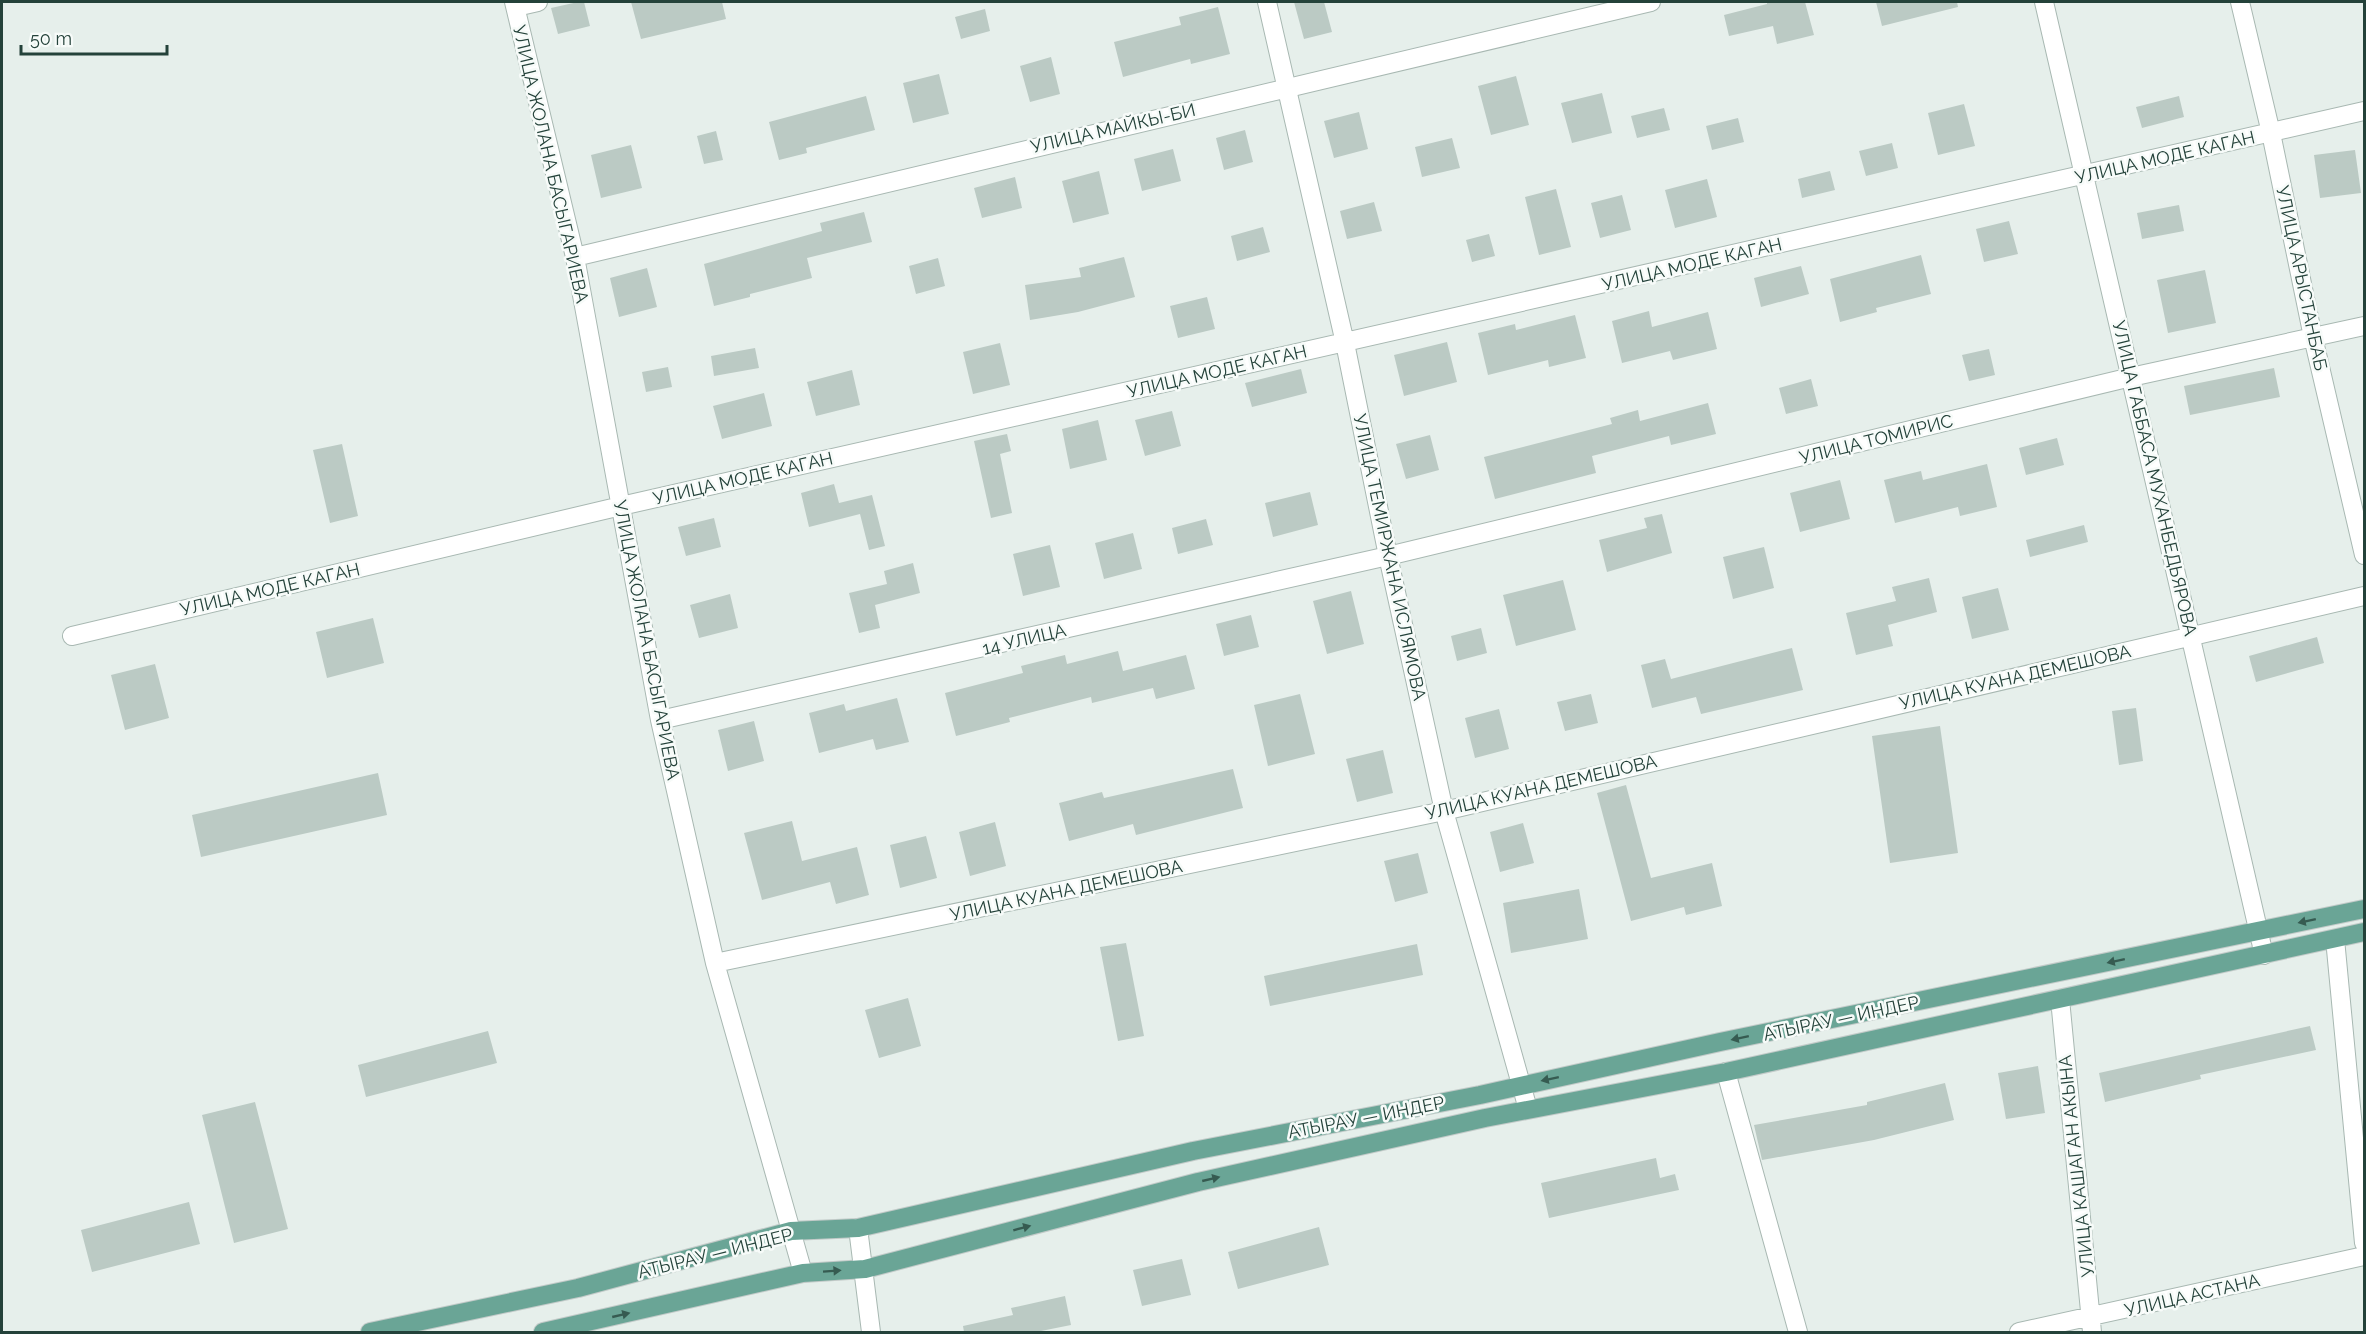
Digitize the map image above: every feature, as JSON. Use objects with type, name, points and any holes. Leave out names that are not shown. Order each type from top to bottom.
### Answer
[{"type":"main road","name":"АТЫРАУ — ИНДЕР","points":[[370,1332],[578,1288],[791,1231],[858,1228],[1193,1151],[2364,909]]},
{"type":"main road","name":"АТЫРАУ — ИНДЕР","points":[[543,1332],[803,1273],[865,1269],[1198,1182],[1528,1109],[1726,1072],[2364,932]]},
{"type":"street","points":[[515,4],[538,2]]},
{"type":"street","name":"УЛИЦА ТЕМИРЖАНА ИСЛЯМОВА","points":[[1267,2],[1345,343],[1388,556],[1444,811],[1528,1109]]},
{"type":"street","name":"УЛИЦА МАЙКЫ-БИ","points":[[575,257],[1651,2]]},
{"type":"street","name":"УЛИЦА ГАББАСА МУХАНБЕДЬЯРОВА","points":[[2044,2],[2264,955]]},
{"type":"street","name":"УЛИЦА АРЫСТАНБАБ","points":[[2240,2],[2271,133],[2313,337],[2364,555]]},
{"type":"street","name":"УЛИЦА ЖОЛАНА БАСЫГАРИЕВА","points":[[515,4],[575,257],[660,720],[715,963],[803,1273]]},
{"type":"street","name":"УЛИЦА МОДЕ КАГАН","points":[[72,636],[621,506],[2364,111]]},
{"type":"street","name":"УЛИЦА ТОМИРИС","points":[[1388,556],[2131,377],[2364,326]]},
{"type":"street","name":"14 УЛИЦА","points":[[660,720],[1388,556]]},
{"type":"street","name":"УЛИЦА КУАНА ДЕМЕШОВА","points":[[715,963],[1444,811],[2364,596]]},
{"type":"street","points":[[2335,939],[2364,1243]]},
{"type":"street","name":"УЛИЦА КАШАГАН АКЫНА","points":[[2060,999],[2091,1325]]},
{"type":"street","points":[[1726,1072],[1798,1332]]},
{"type":"street","points":[[858,1228],[865,1269],[871,1332]]},
{"type":"street","name":"УЛИЦА АСТАНА","points":[[2019,1332],[2091,1325],[2364,1256]]},
{"type":"building","points":[[584,2],[590,26],[558,34],[551,8]]},
{"type":"building","points":[[631,2],[722,2],[726,19],[641,39]]},
{"type":"building","points":[[1294,2],[1324,2],[1332,32],[1304,39]]},
{"type":"building","points":[[1767,2],[1805,2],[1814,35],[1777,44],[1773,26],[1729,36],[1724,15],[1767,4]]},
{"type":"building","points":[[1876,2],[1957,2],[1958,7],[1882,26]]},
{"type":"building","points":[[1218,7],[1230,54],[1191,64],[1190,59],[1123,77],[1114,42],[1181,25],[1179,17]]},
{"type":"building","points":[[985,9],[990,31],[961,39],[955,17]]},
{"type":"building","points":[[1051,57],[1060,94],[1030,102],[1020,66]]},
{"type":"building","points":[[939,74],[949,114],[913,123],[903,83]]},
{"type":"building","points":[[1516,76],[1529,125],[1491,135],[1478,86]]},
{"type":"building","points":[[1602,93],[1612,133],[1572,143],[1561,103]]},
{"type":"building","points":[[866,96],[875,130],[806,148],[807,153],[779,160],[769,122]]},
{"type":"building","points":[[2179,96],[2184,117],[2142,128],[2136,107]]},
{"type":"building","points":[[1964,104],[1975,146],[1938,155],[1928,113]]},
{"type":"building","points":[[1664,108],[1670,130],[1637,138],[1631,116]]},
{"type":"building","points":[[1359,112],[1368,149],[1334,158],[1324,121]]},
{"type":"building","points":[[1738,118],[1744,142],[1712,150],[1706,126]]},
{"type":"building","points":[[1245,130],[1253,162],[1224,170],[1216,138]]},
{"type":"building","points":[[716,131],[723,160],[704,164],[697,136]]},
{"type":"building","points":[[1452,138],[1460,168],[1422,177],[1415,147]]},
{"type":"building","points":[[1892,143],[1898,168],[1866,176],[1859,151]]},
{"type":"building","points":[[631,145],[642,188],[601,198],[591,155]]},
{"type":"building","points":[[1173,149],[1181,181],[1142,191],[1134,159]]},
{"type":"building","points":[[2355,150],[2361,193],[2320,198],[2314,155]]},
{"type":"building","points":[[1099,171],[1109,214],[1073,223],[1062,181]]},
{"type":"building","points":[[1830,171],[1835,190],[1802,198],[1798,179]]},
{"type":"building","points":[[1015,177],[1022,208],[982,218],[974,188]]},
{"type":"building","points":[[1707,179],[1717,217],[1675,228],[1665,190]]},
{"type":"building","points":[[1556,189],[1571,247],[1539,255],[1525,197]]},
{"type":"building","points":[[1622,195],[1631,230],[1600,238],[1591,203]]},
{"type":"building","points":[[1374,202],[1382,231],[1347,239],[1340,211]]},
{"type":"building","points":[[2179,205],[2184,231],[2142,239],[2137,213]]},
{"type":"building","points":[[864,212],[872,242],[807,258],[812,278],[714,306],[704,264],[822,231],[820,223]]},
{"type":"building","points":[[2009,221],[2018,254],[1984,262],[1976,229]]},
{"type":"building","points":[[1263,227],[1270,252],[1237,261],[1231,236]]},
{"type":"building","points":[[1489,234],[1495,256],[1472,262],[1466,240]]},
{"type":"building","points":[[1921,255],[1931,294],[1876,308],[1877,312],[1840,322],[1830,279]]},
{"type":"building","points":[[1124,257],[1135,297],[1078,312],[1030,320],[1025,285],[1081,277],[1079,268]]},
{"type":"building","points":[[938,258],[945,286],[916,294],[909,266]]},
{"type":"building","points":[[1801,266],[1809,294],[1761,307],[1754,278]]},
{"type":"building","points":[[647,268],[657,307],[619,317],[610,278]]},
{"type":"building","points":[[2205,270],[2216,323],[2168,333],[2157,280]]},
{"type":"building","points":[[1207,297],[1215,329],[1178,338],[1170,306]]},
{"type":"building","points":[[1649,311],[1652,327],[1708,312],[1717,349],[1673,360],[1670,351],[1622,363],[1612,321]]},
{"type":"building","points":[[1575,315],[1586,358],[1549,367],[1548,360],[1488,375],[1478,333],[1515,324],[1516,330]]},
{"type":"building","points":[[1447,342],[1457,382],[1404,396],[1394,355]]},
{"type":"building","points":[[1000,343],[1010,385],[973,394],[963,352]]},
{"type":"building","points":[[755,348],[759,368],[714,376],[711,356]]},
{"type":"building","points":[[1989,349],[1995,375],[1969,381],[1962,355]]},
{"type":"building","points":[[668,367],[672,387],[646,392],[642,372]]},
{"type":"building","points":[[2274,368],[2280,397],[2190,415],[2184,386]]},
{"type":"building","points":[[1301,369],[1307,393],[1252,407],[1245,383]]},
{"type":"building","points":[[852,370],[860,405],[816,416],[807,382]]},
{"type":"building","points":[[1811,379],[1818,406],[1786,414],[1779,388]]},
{"type":"building","points":[[764,393],[772,426],[722,439],[713,406]]},
{"type":"building","points":[[1708,403],[1716,434],[1671,445],[1669,436],[1592,456],[1596,473],[1495,499],[1484,457],[1612,424],[1610,418],[1638,410],[1640,421]]},
{"type":"building","points":[[1172,411],[1181,446],[1145,456],[1135,420]]},
{"type":"building","points":[[1098,420],[1107,460],[1070,469],[1062,429]]},
{"type":"building","points":[[1007,434],[1011,451],[1000,454],[1012,513],[991,518],[974,441]]},
{"type":"building","points":[[1430,435],[1439,470],[1406,479],[1396,444]]},
{"type":"building","points":[[2057,438],[2064,465],[2026,475],[2019,448]]},
{"type":"building","points":[[342,444],[358,516],[330,523],[313,450]]},
{"type":"building","points":[[1987,464],[1997,507],[1960,516],[1958,507],[1895,523],[1884,480],[1921,471],[1923,480]]},
{"type":"building","points":[[1840,480],[1850,519],[1800,532],[1790,493]]},
{"type":"building","points":[[834,484],[839,503],[872,495],[885,546],[869,550],[860,514],[809,527],[801,493]]},
{"type":"building","points":[[1310,492],[1318,525],[1273,537],[1265,503]]},
{"type":"building","points":[[1662,514],[1672,553],[1607,572],[1599,540],[1647,528],[1644,518]]},
{"type":"building","points":[[714,518],[721,547],[686,556],[678,527]]},
{"type":"building","points":[[1206,519],[1213,545],[1178,554],[1172,528]]},
{"type":"building","points":[[2084,525],[2088,542],[2030,557],[2026,540]]},
{"type":"building","points":[[1133,533],[1142,569],[1104,579],[1095,543]]},
{"type":"building","points":[[1050,545],[1060,587],[1023,596],[1013,554]]},
{"type":"building","points":[[1764,547],[1774,588],[1733,599],[1723,557]]},
{"type":"building","points":[[913,563],[920,593],[875,605],[880,628],[859,633],[849,593],[887,584],[884,571]]},
{"type":"building","points":[[1929,578],[1937,612],[1888,625],[1893,646],[1856,655],[1846,613],[1896,601],[1892,587]]},
{"type":"building","points":[[1563,580],[1576,630],[1516,646],[1503,595]]},
{"type":"building","points":[[1998,588],[2009,630],[1972,639],[1962,597]]},
{"type":"building","points":[[1351,591],[1364,644],[1327,654],[1313,601]]},
{"type":"building","points":[[730,594],[738,628],[699,638],[690,605]]},
{"type":"building","points":[[1251,615],[1259,647],[1224,656],[1216,624]]},
{"type":"building","points":[[373,618],[384,663],[327,678],[316,632]]},
{"type":"building","points":[[1481,628],[1487,653],[1457,661],[1451,636]]},
{"type":"building","points":[[2317,637],[2324,663],[2256,682],[2249,656]]},
{"type":"building","points":[[1792,648],[1803,690],[1701,714],[1696,697],[1652,708],[1641,665],[1665,659],[1671,679]]},
{"type":"building","points":[[1118,651],[1123,671],[1186,655],[1195,689],[1156,699],[1153,688],[1092,703],[1091,697],[1009,718],[1010,722],[956,736],[945,693],[1023,673],[1021,666],[1065,655],[1067,664]]},
{"type":"building","points":[[155,664],[169,718],[125,730],[111,675]]},
{"type":"building","points":[[1300,694],[1315,754],[1268,766],[1254,705]]},
{"type":"building","points":[[1591,694],[1598,723],[1565,731],[1557,702]]},
{"type":"building","points":[[897,698],[909,742],[876,750],[873,739],[819,753],[809,713],[844,704],[846,711]]},
{"type":"building","points":[[2136,708],[2143,761],[2119,765],[2112,711]]},
{"type":"building","points":[[1499,709],[1509,749],[1475,758],[1465,718]]},
{"type":"building","points":[[754,721],[764,761],[728,771],[718,730]]},
{"type":"building","points":[[1940,726],[1958,853],[1890,863],[1872,736]]},
{"type":"building","points":[[1383,750],[1393,793],[1357,802],[1346,759]]},
{"type":"building","points":[[1233,769],[1243,808],[1136,835],[1133,824],[1069,841],[1059,803],[1102,792],[1104,798]]},
{"type":"building","points":[[378,773],[387,815],[201,857],[192,815]]},
{"type":"building","points":[[1626,785],[1651,878],[1712,863],[1722,906],[1686,915],[1684,907],[1631,921],[1597,793]]},
{"type":"building","points":[[792,821],[802,861],[857,847],[869,895],[836,904],[830,882],[762,900],[744,833]]},
{"type":"building","points":[[995,822],[1006,866],[970,876],[959,832]]},
{"type":"building","points":[[1523,823],[1534,863],[1500,872],[1490,832]]},
{"type":"building","points":[[926,836],[937,878],[900,888],[890,845]]},
{"type":"building","points":[[1418,853],[1428,893],[1395,902],[1384,861]]},
{"type":"building","points":[[1579,889],[1588,939],[1511,953],[1503,903]]},
{"type":"building","points":[[1126,943],[1144,1036],[1118,1041],[1100,947]]},
{"type":"building","points":[[1417,944],[1423,975],[1270,1006],[1264,976]]},
{"type":"building","points":[[908,998],[921,1046],[879,1058],[865,1010]]},
{"type":"building","points":[[2310,1026],[2316,1050],[2200,1075],[2201,1079],[2105,1102],[2099,1073]]},
{"type":"building","points":[[488,1031],[497,1063],[366,1097],[358,1065]]},
{"type":"building","points":[[2038,1066],[2045,1113],[2006,1119],[1998,1073]]},
{"type":"building","points":[[1945,1083],[1954,1120],[1874,1140],[1762,1160],[1754,1125],[1867,1105],[1867,1102]]},
{"type":"building","points":[[255,1102],[288,1229],[234,1243],[202,1115]]},
{"type":"building","points":[[1656,1158],[1660,1178],[1675,1174],[1679,1190],[1549,1218],[1541,1183]]},
{"type":"building","points":[[189,1202],[200,1244],[92,1272],[81,1230]]},
{"type":"building","points":[[1319,1227],[1329,1265],[1238,1289],[1228,1252]]},
{"type":"building","points":[[1182,1259],[1191,1295],[1142,1306],[1133,1270]]},
{"type":"building","points":[[1065,1296],[1071,1325],[1036,1332],[964,1332],[963,1326],[1013,1315],[1011,1308]]}]
